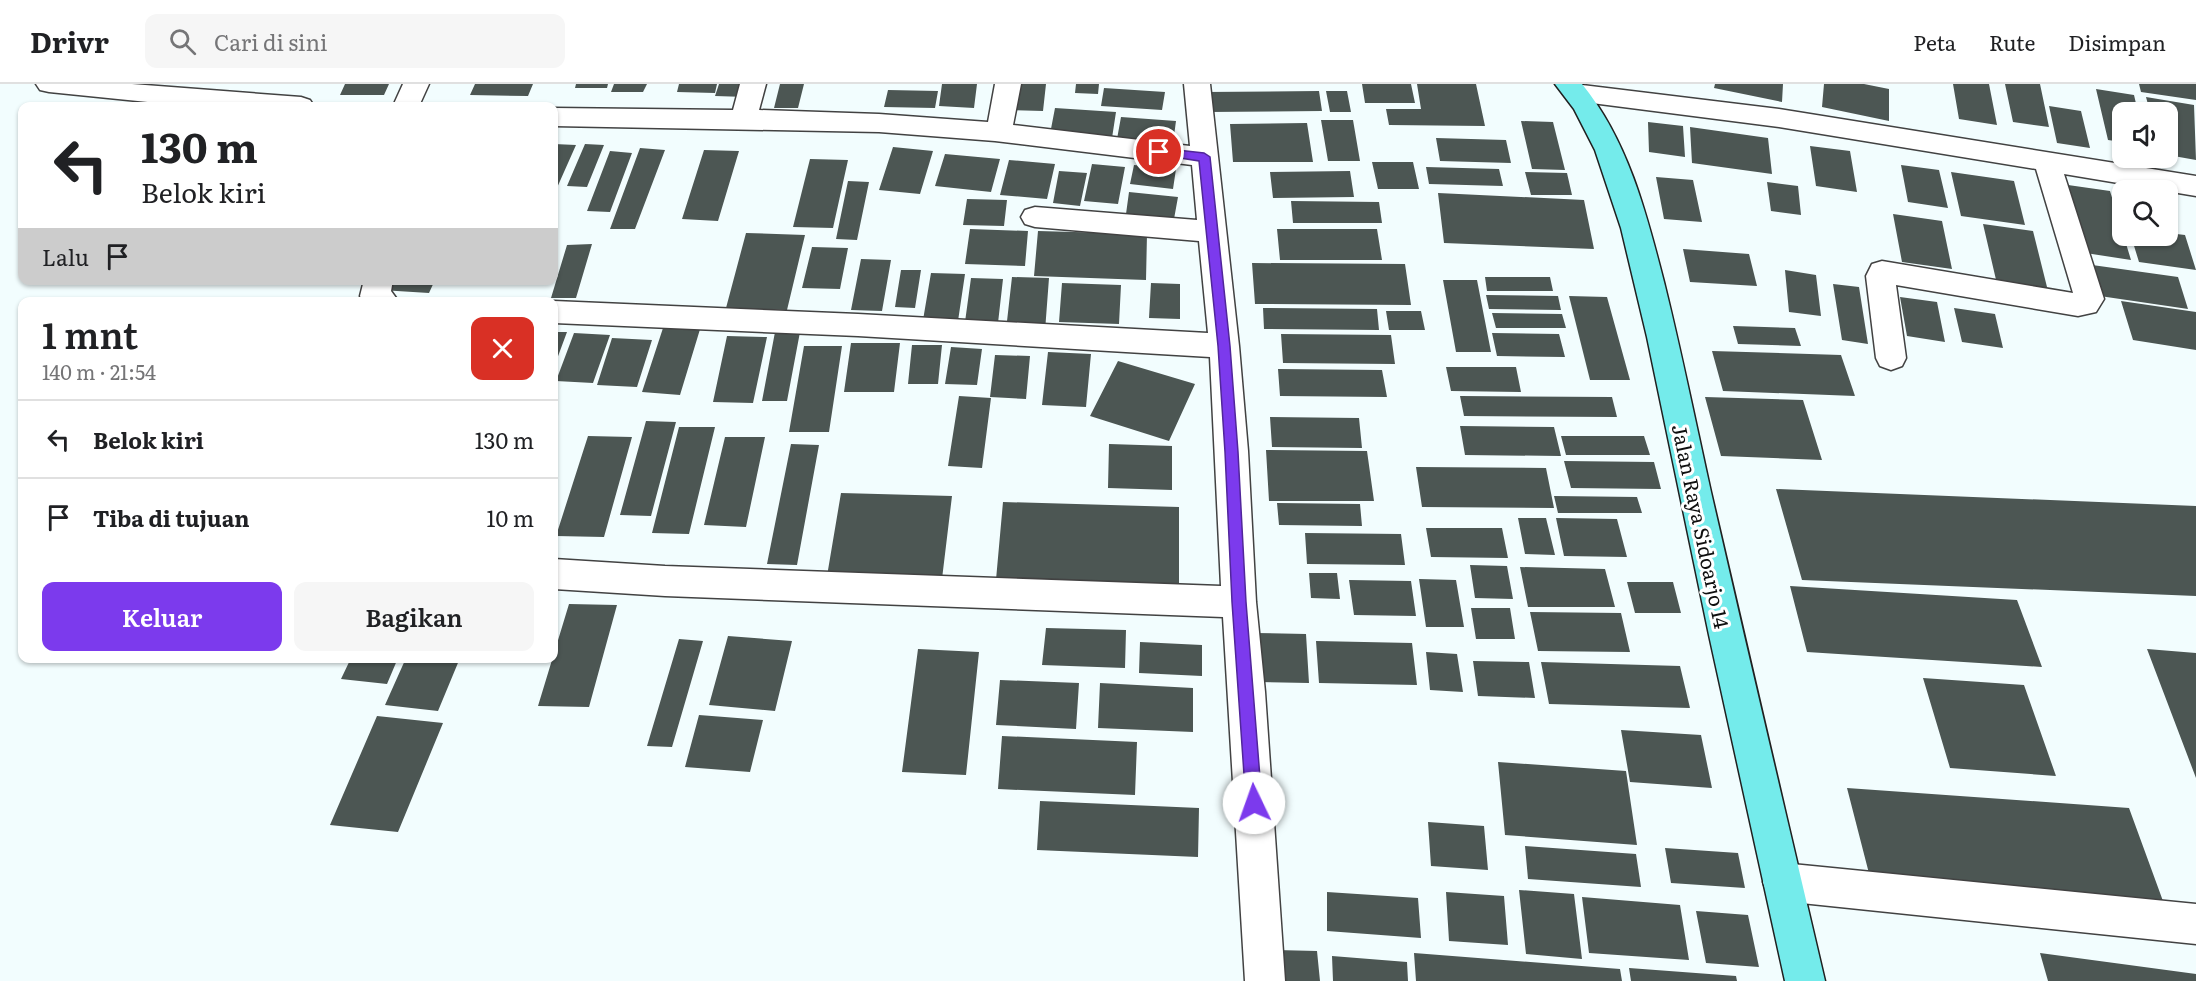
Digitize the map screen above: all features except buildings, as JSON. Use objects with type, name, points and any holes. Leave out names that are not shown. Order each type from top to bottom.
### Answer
[{"type":"main road","name":"Jalan Raya Sidoarjo 14","points":[[1572,88],[1601,134],[1636,224],[1663,333],[1686,453],[1805,981]]},
{"type":"street","points":[[49,84],[109,87],[261,102]]},
{"type":"street","points":[[408,102],[416,84]]},
{"type":"street","points":[[744,119],[753,84]]},
{"type":"street","points":[[999,132],[1008,84]]},
{"type":"street","points":[[1197,84],[1224,346],[1265,981]]},
{"type":"street","points":[[1572,88],[1631,91],[1779,118],[2196,186]]},
{"type":"street","points":[[558,117],[840,121],[999,132],[1204,157]]},
{"type":"street","points":[[1892,358],[1880,276],[1882,272],[2078,305],[2085,304],[2089,299],[2047,162]]},
{"type":"street","points":[[1035,217],[1213,232]]},
{"type":"street","points":[[558,312],[836,324],[1224,346]]},
{"type":"street","points":[[558,574],[665,581],[1239,602]]},
{"type":"street","points":[[1782,882],[2196,924]]},
{"type":"route","points":[[1159,152],[1204,157],[1224,346],[1239,602],[1254,803]]}]
